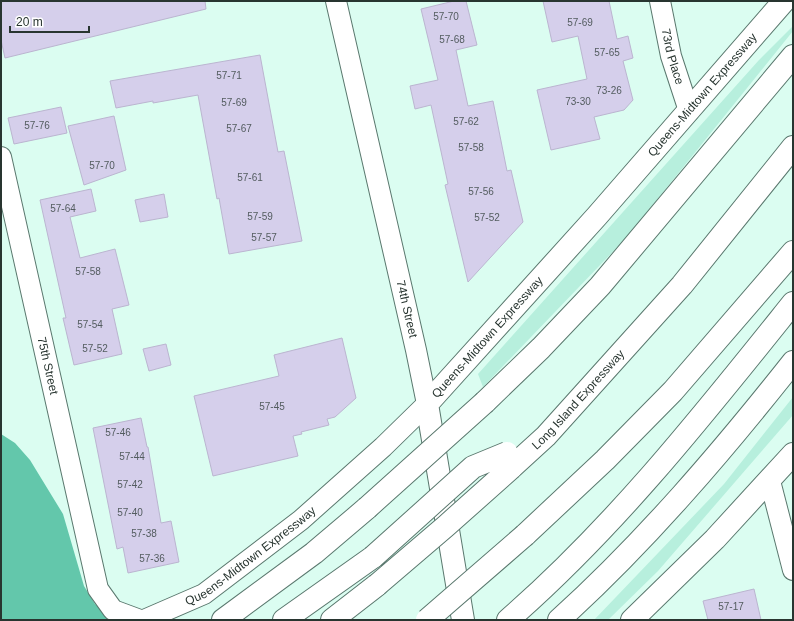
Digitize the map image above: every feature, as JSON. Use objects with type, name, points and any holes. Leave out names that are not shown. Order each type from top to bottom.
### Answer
[{"type":"main road","name":"Queens-Midtown Expressway","points":[[427,404],[689,111],[784,1]]},
{"type":"main road","points":[[223,620],[314,552],[367,508],[485,402],[541,348],[600,286],[793,56]]},
{"type":"main road","name":"Long Island Expressway","points":[[332,620],[377,585],[446,526],[509,460],[546,436],[682,285],[793,147]]},
{"type":"main road","points":[[427,620],[525,535],[605,460],[673,391],[793,252]]},
{"type":"main road","points":[[508,620],[532,599],[631,500],[704,414],[793,303]]},
{"type":"main road","points":[[559,620],[630,550],[682,494],[728,442],[793,362]]},
{"type":"main road","name":"74th Street","points":[[427,404],[463,620]]},
{"type":"main road","points":[[632,620],[665,590],[770,481],[793,454]]},
{"type":"main road","points":[[284,620],[372,556],[473,467],[509,460]]},
{"type":"street","name":"74th Street","points":[[336,1],[427,404]]},
{"type":"street","name":"73rd Place","points":[[660,1],[671,56],[689,111]]},
{"type":"street","name":"75th Street","points":[[1,157],[98,589],[113,610],[140,620]]},
{"type":"street","name":"Queens-Midtown Expressway","points":[[144,620],[204,594],[295,525],[383,447],[427,404]]},
{"type":"street","points":[[770,481],[793,570]]},
{"type":"green space","points":[[793,26],[793,31],[626,238],[483,387],[478,374],[759,60]]},
{"type":"green space","points":[[793,397],[793,415],[658,571],[608,620],[594,620],[724,484]]},
{"type":"green space","points":[[1,434],[15,443],[30,460],[63,514],[84,586],[95,604],[114,620],[1,620]]},
{"type":"building","points":[[1,1],[205,1],[206,9],[5,58],[1,40]]},
{"type":"building","points":[[454,1],[466,1],[477,45],[456,50],[468,106],[493,101],[507,171],[511,170],[523,222],[468,282],[445,185],[448,184],[431,105],[415,109],[410,86],[438,80],[421,9]]},
{"type":"building","points":[[543,1],[609,1],[617,39],[628,36],[633,58],[623,61],[633,100],[624,110],[594,117],[600,139],[551,150],[537,90],[587,79],[578,36],[552,42]]},
{"type":"building","points":[[260,55],[278,152],[284,151],[302,241],[229,254],[219,198],[217,199],[198,95],[116,108],[110,81]]},
{"type":"building","points":[[61,107],[67,133],[14,144],[8,118]]},
{"type":"building","points":[[114,116],[126,170],[84,185],[68,126]]},
{"type":"building","points":[[91,189],[96,211],[70,217],[80,258],[115,249],[129,305],[112,309],[122,354],[74,365],[63,318],[66,318],[40,200]]},
{"type":"building","points":[[164,194],[168,217],[140,222],[135,200]]},
{"type":"building","points":[[342,338],[356,398],[335,417],[327,419],[329,425],[301,432],[302,434],[293,436],[298,456],[213,476],[194,396],[279,376],[274,355]]},
{"type":"building","points":[[166,344],[171,365],[149,371],[143,349]]},
{"type":"building","points":[[141,418],[148,447],[161,523],[171,521],[179,562],[128,573],[123,547],[117,549],[93,428]]},
{"type":"building","points":[[754,589],[761,620],[708,620],[703,601]]}]
